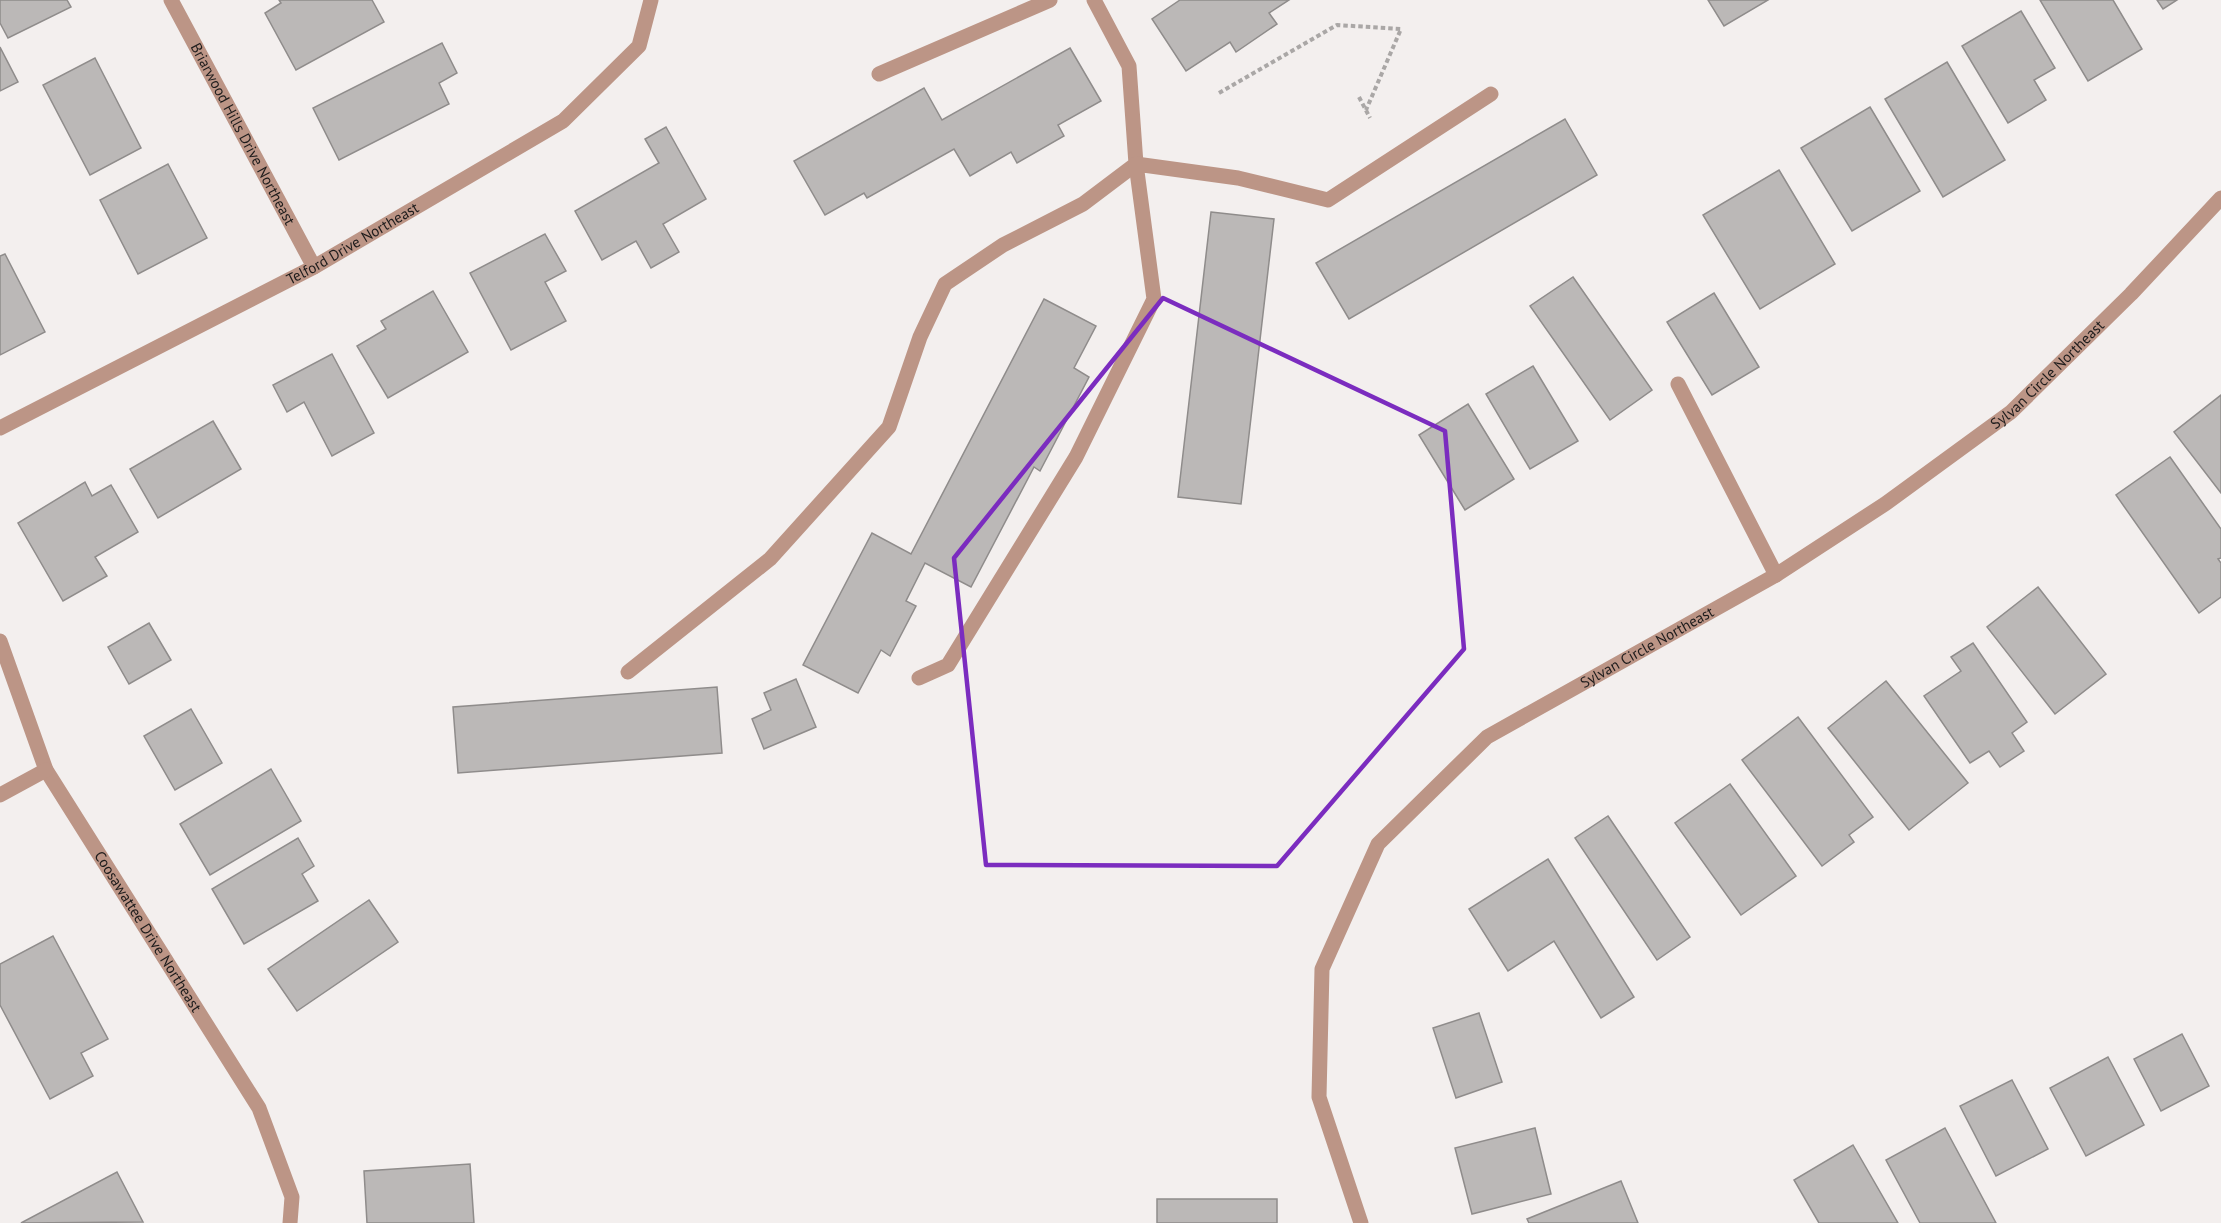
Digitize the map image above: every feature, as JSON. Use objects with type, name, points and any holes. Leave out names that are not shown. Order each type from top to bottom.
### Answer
[{"type":"street","name":"Briarwood Hills Drive Northeast","points":[[171,0],[314,267]]},
{"type":"street","name":"Telford Drive Northeast","points":[[0,428],[314,267],[563,121],[639,46],[651,0]]},
{"type":"street","points":[[879,74],[1050,0]]},
{"type":"street","points":[[920,678],[948,665],[1076,457],[1154,299],[1136,164],[1129,66],[1094,0]]},
{"type":"street","points":[[628,672],[770,559],[889,428],[920,337],[945,284],[1003,245],[1083,204],[1136,164],[1238,178],[1328,200],[1491,94]]},
{"type":"street","name":"Sylvan Circle Northeast","points":[[1361,1223],[1319,1097],[1322,969],[1378,844],[1487,737],[1776,575],[1885,504],[2011,412],[2131,294],[2221,198]]},
{"type":"street","points":[[1678,384],[1776,575]]},
{"type":"street","name":"Coosawattee Drive Northeast","points":[[0,641],[46,771],[259,1108],[292,1197],[290,1223]]},
{"type":"street","points":[[0,795],[46,771]]},
{"type":"path","points":[[1218,93],[1337,24],[1401,29],[1366,110]]},
{"type":"path","points":[[1359,97],[1370,118]]},
{"type":"highlighted area","points":[[1163,298],[1445,431],[1464,649],[1277,866],[986,865],[954,558]]},
{"type":"building","points":[[0,0],[67,0],[71,7],[8,38],[0,23]]},
{"type":"building","points":[[279,0],[372,0],[384,22],[296,70],[265,13],[281,3]]},
{"type":"building","points":[[1180,0],[1289,0],[1269,13],[1277,24],[1236,52],[1230,42],[1186,71],[1152,19]]},
{"type":"building","points":[[1708,0],[1768,0],[1724,26]]},
{"type":"building","points":[[2040,0],[2113,0],[2142,49],[2088,81]]},
{"type":"building","points":[[2157,0],[2177,0],[2163,9]]},
{"type":"building","points":[[2021,11],[2055,68],[2034,80],[2046,100],[2008,123],[1962,46]]},
{"type":"building","points":[[442,43],[457,73],[439,83],[449,104],[339,160],[313,108]]},
{"type":"building","points":[[0,47],[18,82],[0,91]]},
{"type":"building","points":[[1070,48],[1101,101],[1058,125],[1064,136],[1017,163],[1011,152],[970,176],[954,149],[867,198],[864,193],[825,215],[794,161],[924,88],[942,120]]},
{"type":"building","points":[[95,58],[141,148],[90,175],[43,85]]},
{"type":"building","points":[[1947,62],[2005,160],[1943,197],[1885,99]]},
{"type":"building","points":[[1870,107],[1920,191],[1852,231],[1801,148]]},
{"type":"building","points":[[1565,119],[1597,175],[1349,319],[1316,263]]},
{"type":"building","points":[[666,127],[706,199],[663,224],[679,252],[651,268],[636,241],[602,260],[575,211],[659,163],[645,139]]},
{"type":"building","points":[[168,164],[207,238],[138,274],[100,200]]},
{"type":"building","points":[[1779,170],[1835,264],[1760,309],[1703,215]]},
{"type":"building","points":[[1211,212],[1274,219],[1241,504],[1178,497]]},
{"type":"building","points":[[545,234],[566,271],[545,282],[566,321],[511,350],[470,273]]},
{"type":"building","points":[[5,254],[45,332],[0,355],[0,256]]},
{"type":"building","points":[[1573,277],[1652,390],[1610,420],[1530,306]]},
{"type":"building","points":[[433,291],[468,352],[388,398],[357,346],[386,329],[381,321]]},
{"type":"building","points":[[1714,293],[1759,367],[1712,395],[1667,322]]},
{"type":"building","points":[[1044,299],[1096,326],[1074,368],[1089,377],[1040,471],[1034,467],[971,587],[925,563],[906,601],[916,606],[890,656],[881,650],[858,693],[803,665],[872,533],[911,554]]},
{"type":"building","points":[[332,354],[374,433],[332,456],[304,402],[287,412],[273,385]]},
{"type":"building","points":[[1533,366],[1578,441],[1530,469],[1486,394]]},
{"type":"building","points":[[2221,395],[2221,493],[2174,432]]},
{"type":"building","points":[[1468,404],[1514,479],[1465,510],[1419,435]]},
{"type":"building","points":[[213,421],[241,469],[158,518],[130,469]]},
{"type":"building","points":[[2170,457],[2221,529],[2221,558],[2218,559],[2221,563],[2221,597],[2199,613],[2116,495]]},
{"type":"building","points":[[85,482],[92,496],[111,485],[138,532],[95,557],[107,576],[63,601],[18,523]]},
{"type":"building","points":[[2038,587],[2106,674],[2055,714],[1987,627]]},
{"type":"building","points":[[149,623],[171,660],[129,684],[108,647]]},
{"type":"building","points":[[1973,643],[2027,722],[2012,733],[2024,751],[2000,767],[1989,751],[1970,763],[1924,696],[1961,671],[1951,657]]},
{"type":"building","points":[[796,679],[816,727],[764,749],[752,719],[771,710],[764,693]]},
{"type":"building","points":[[1886,681],[1968,783],[1909,830],[1828,728]]},
{"type":"building","points":[[717,687],[722,753],[458,773],[453,707]]},
{"type":"building","points":[[191,709],[222,763],[175,790],[144,736]]},
{"type":"building","points":[[1798,717],[1873,817],[1849,835],[1854,842],[1822,866],[1742,760]]},
{"type":"building","points":[[271,769],[301,821],[210,875],[180,824]]},
{"type":"building","points":[[1730,784],[1796,876],[1741,915],[1675,823]]},
{"type":"building","points":[[1608,816],[1690,937],[1657,960],[1575,838]]},
{"type":"building","points":[[298,838],[314,866],[302,874],[318,901],[244,944],[212,889]]},
{"type":"building","points":[[1548,859],[1634,997],[1601,1018],[1554,941],[1508,971],[1469,909]]},
{"type":"building","points":[[369,900],[398,942],[297,1011],[268,969]]},
{"type":"building","points":[[53,936],[108,1039],[81,1053],[93,1076],[50,1099],[0,1005],[0,964]]},
{"type":"building","points":[[1479,1013],[1502,1082],[1456,1098],[1433,1028]]},
{"type":"building","points":[[2182,1034],[2209,1086],[2161,1111],[2134,1059]]},
{"type":"building","points":[[2108,1057],[2144,1125],[2086,1156],[2050,1088]]},
{"type":"building","points":[[2012,1080],[2048,1149],[1996,1176],[1960,1106]]},
{"type":"building","points":[[1535,1128],[1551,1194],[1472,1214],[1455,1148]]},
{"type":"building","points":[[1945,1128],[1996,1223],[1920,1223],[1886,1160]]},
{"type":"building","points":[[1853,1145],[1898,1223],[1819,1223],[1794,1180]]},
{"type":"building","points":[[470,1164],[474,1223],[367,1223],[364,1171]]},
{"type":"building","points":[[117,1172],[143,1222],[21,1223]]},
{"type":"building","points":[[1621,1181],[1638,1223],[1529,1223],[1527,1219]]},
{"type":"building","points":[[1157,1199],[1277,1199],[1277,1223],[1157,1223]]}]
